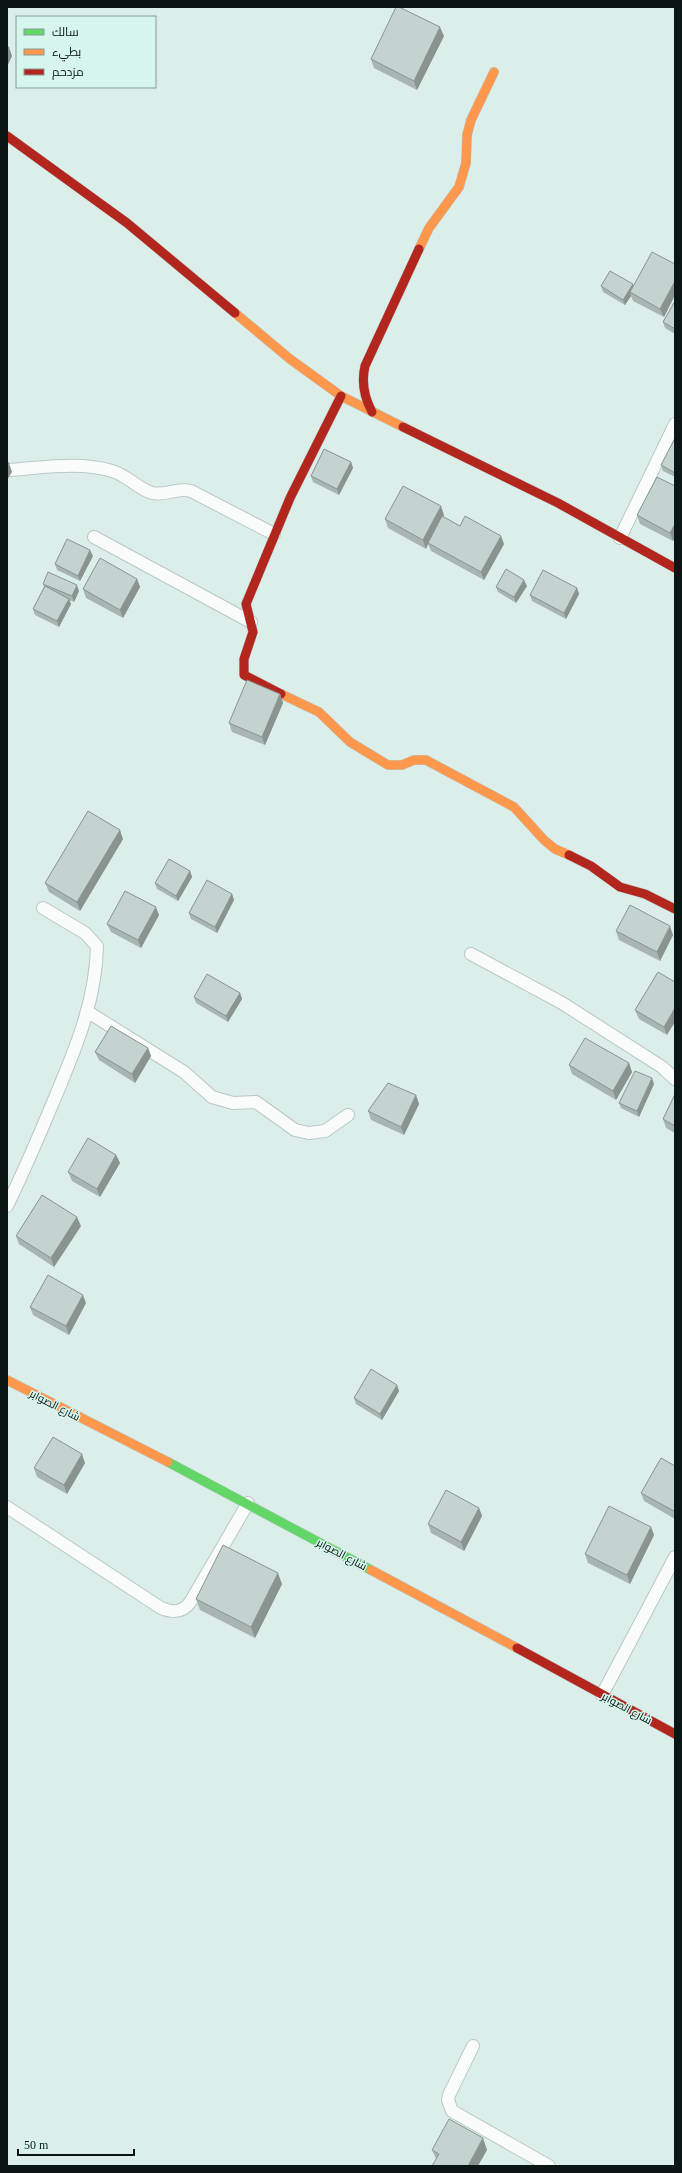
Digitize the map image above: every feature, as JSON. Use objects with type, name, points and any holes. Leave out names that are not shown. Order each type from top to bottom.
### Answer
[{"type":"street","points":[[372,412],[366,402],[362,381],[367,359],[429,228],[459,187],[466,163],[467,135],[471,120],[494,72]]},
{"type":"street","points":[[7,136],[119,216],[223,304],[322,383],[341,396],[492,470],[675,568]]},
{"type":"street","points":[[341,396],[308,457],[274,534],[246,604],[246,612],[251,622],[253,631],[242,667],[246,678],[319,712],[350,742],[388,765],[402,765],[414,760],[426,760],[506,802],[522,814],[544,840],[555,849],[591,866],[620,887],[645,894],[675,909]]},
{"type":"street","points":[[620,538],[675,424]]},
{"type":"street","points":[[7,470],[97,468],[128,478],[149,492],[162,493],[179,489],[192,491],[274,534]]},
{"type":"street","points":[[94,537],[251,622]]},
{"type":"street","points":[[7,1206],[70,1062],[88,1012],[97,968],[97,946],[85,933],[43,908]]},
{"type":"street","points":[[471,954],[562,1003],[662,1067],[675,1079]]},
{"type":"street","points":[[88,1012],[184,1072],[212,1097],[234,1103],[256,1102],[296,1130],[309,1133],[325,1131],[348,1115]]},
{"type":"street","name":"شارع الصوابر","points":[[7,1380],[248,1503],[675,1734]]},
{"type":"street","points":[[7,1507],[161,1608],[172,1612],[183,1610],[192,1602],[248,1503]]},
{"type":"street","points":[[602,1695],[675,1557]]},
{"type":"street","points":[[473,2046],[449,2095],[448,2100],[452,2111],[549,2166]]},
{"type":"building","points":[[396,7],[399,7],[440,27],[414,81],[371,59]]},
{"type":"building","points":[[652,252],[675,264],[675,281],[660,309],[630,292]]},
{"type":"building","points":[[610,271],[633,284],[623,300],[601,286]]},
{"type":"building","points":[[675,301],[675,329],[663,322]]},
{"type":"building","points":[[675,438],[675,473],[661,465]]},
{"type":"building","points":[[324,449],[351,462],[337,489],[311,476]]},
{"type":"building","points":[[657,477],[675,486],[675,524],[670,533],[637,515]]},
{"type":"building","points":[[403,486],[441,506],[423,540],[385,519]]},
{"type":"building","points":[[442,516],[460,526],[465,516],[501,536],[481,572],[428,543]]},
{"type":"building","points":[[67,539],[90,550],[78,576],[55,564]]},
{"type":"building","points":[[100,558],[137,579],[120,610],[83,589]]},
{"type":"building","points":[[506,569],[524,580],[514,597],[496,587]]},
{"type":"building","points":[[543,570],[577,588],[564,613],[530,595]]},
{"type":"building","points":[[48,572],[77,585],[72,596],[43,584]]},
{"type":"building","points":[[45,586],[69,599],[57,621],[33,609]]},
{"type":"building","points":[[247,680],[280,694],[262,737],[229,723]]},
{"type":"building","points":[[88,811],[120,830],[77,902],[45,883]]},
{"type":"building","points":[[169,859],[190,871],[176,896],[155,883]]},
{"type":"building","points":[[207,880],[232,894],[215,927],[189,913]]},
{"type":"building","points":[[125,891],[156,907],[138,940],[107,924]]},
{"type":"building","points":[[630,905],[670,926],[657,952],[616,931]]},
{"type":"building","points":[[658,972],[675,982],[675,1008],[664,1027],[635,1010]]},
{"type":"building","points":[[207,974],[240,993],[226,1016],[194,997]]},
{"type":"building","points":[[111,1026],[148,1048],[132,1074],[95,1052]]},
{"type":"building","points":[[585,1038],[629,1063],[613,1091],[569,1065]]},
{"type":"building","points":[[635,1071],[652,1078],[637,1111],[619,1103]]},
{"type":"building","points":[[388,1083],[416,1095],[401,1127],[368,1111]]},
{"type":"building","points":[[675,1094],[675,1126],[663,1119]]},
{"type":"building","points":[[88,1138],[116,1155],[97,1189],[68,1172]]},
{"type":"building","points":[[42,1195],[77,1217],[51,1258],[16,1236]]},
{"type":"building","points":[[48,1275],[83,1295],[66,1326],[30,1307]]},
{"type":"building","points":[[371,1369],[397,1385],[380,1414],[354,1398]]},
{"type":"building","points":[[53,1437],[82,1454],[64,1485],[34,1468]]},
{"type":"building","points":[[661,1458],[675,1466],[674,1511],[641,1493]]},
{"type":"building","points":[[446,1490],[479,1508],[461,1542],[428,1524]]},
{"type":"building","points":[[609,1506],[651,1527],[627,1575],[585,1554]]},
{"type":"building","points":[[223,1545],[278,1573],[251,1627],[196,1599]]},
{"type":"building","points":[[449,2119],[483,2138],[468,2166],[432,2166],[439,2154],[432,2150]]},
{"type":"traffic: fast","points":[[168,1462],[371,1570]]},
{"type":"traffic: slow","points":[[419,249],[429,228],[459,187],[466,163],[467,135],[471,120],[494,72]]},
{"type":"traffic: slow","points":[[235,313],[290,359],[341,396],[403,427]]},
{"type":"traffic: slow","points":[[281,694],[319,712],[350,742],[388,765],[402,765],[414,760],[426,760],[514,807],[544,840],[555,849],[569,855]]},
{"type":"traffic: slow","points":[[7,1380],[168,1462]]},
{"type":"traffic: slow","points":[[371,1570],[517,1648]]},
{"type":"traffic: jam","points":[[7,136],[127,223],[235,313]]},
{"type":"traffic: jam","points":[[372,412],[364,390],[363,378],[365,366],[419,249]]},
{"type":"traffic: jam","points":[[281,694],[244,675],[244,659],[253,632],[246,604],[290,498],[341,396]]},
{"type":"traffic: jam","points":[[403,427],[558,503],[675,568]]},
{"type":"traffic: jam","points":[[569,855],[591,866],[620,887],[645,894],[675,909]]},
{"type":"traffic: jam","points":[[517,1648],[675,1734]]}]
